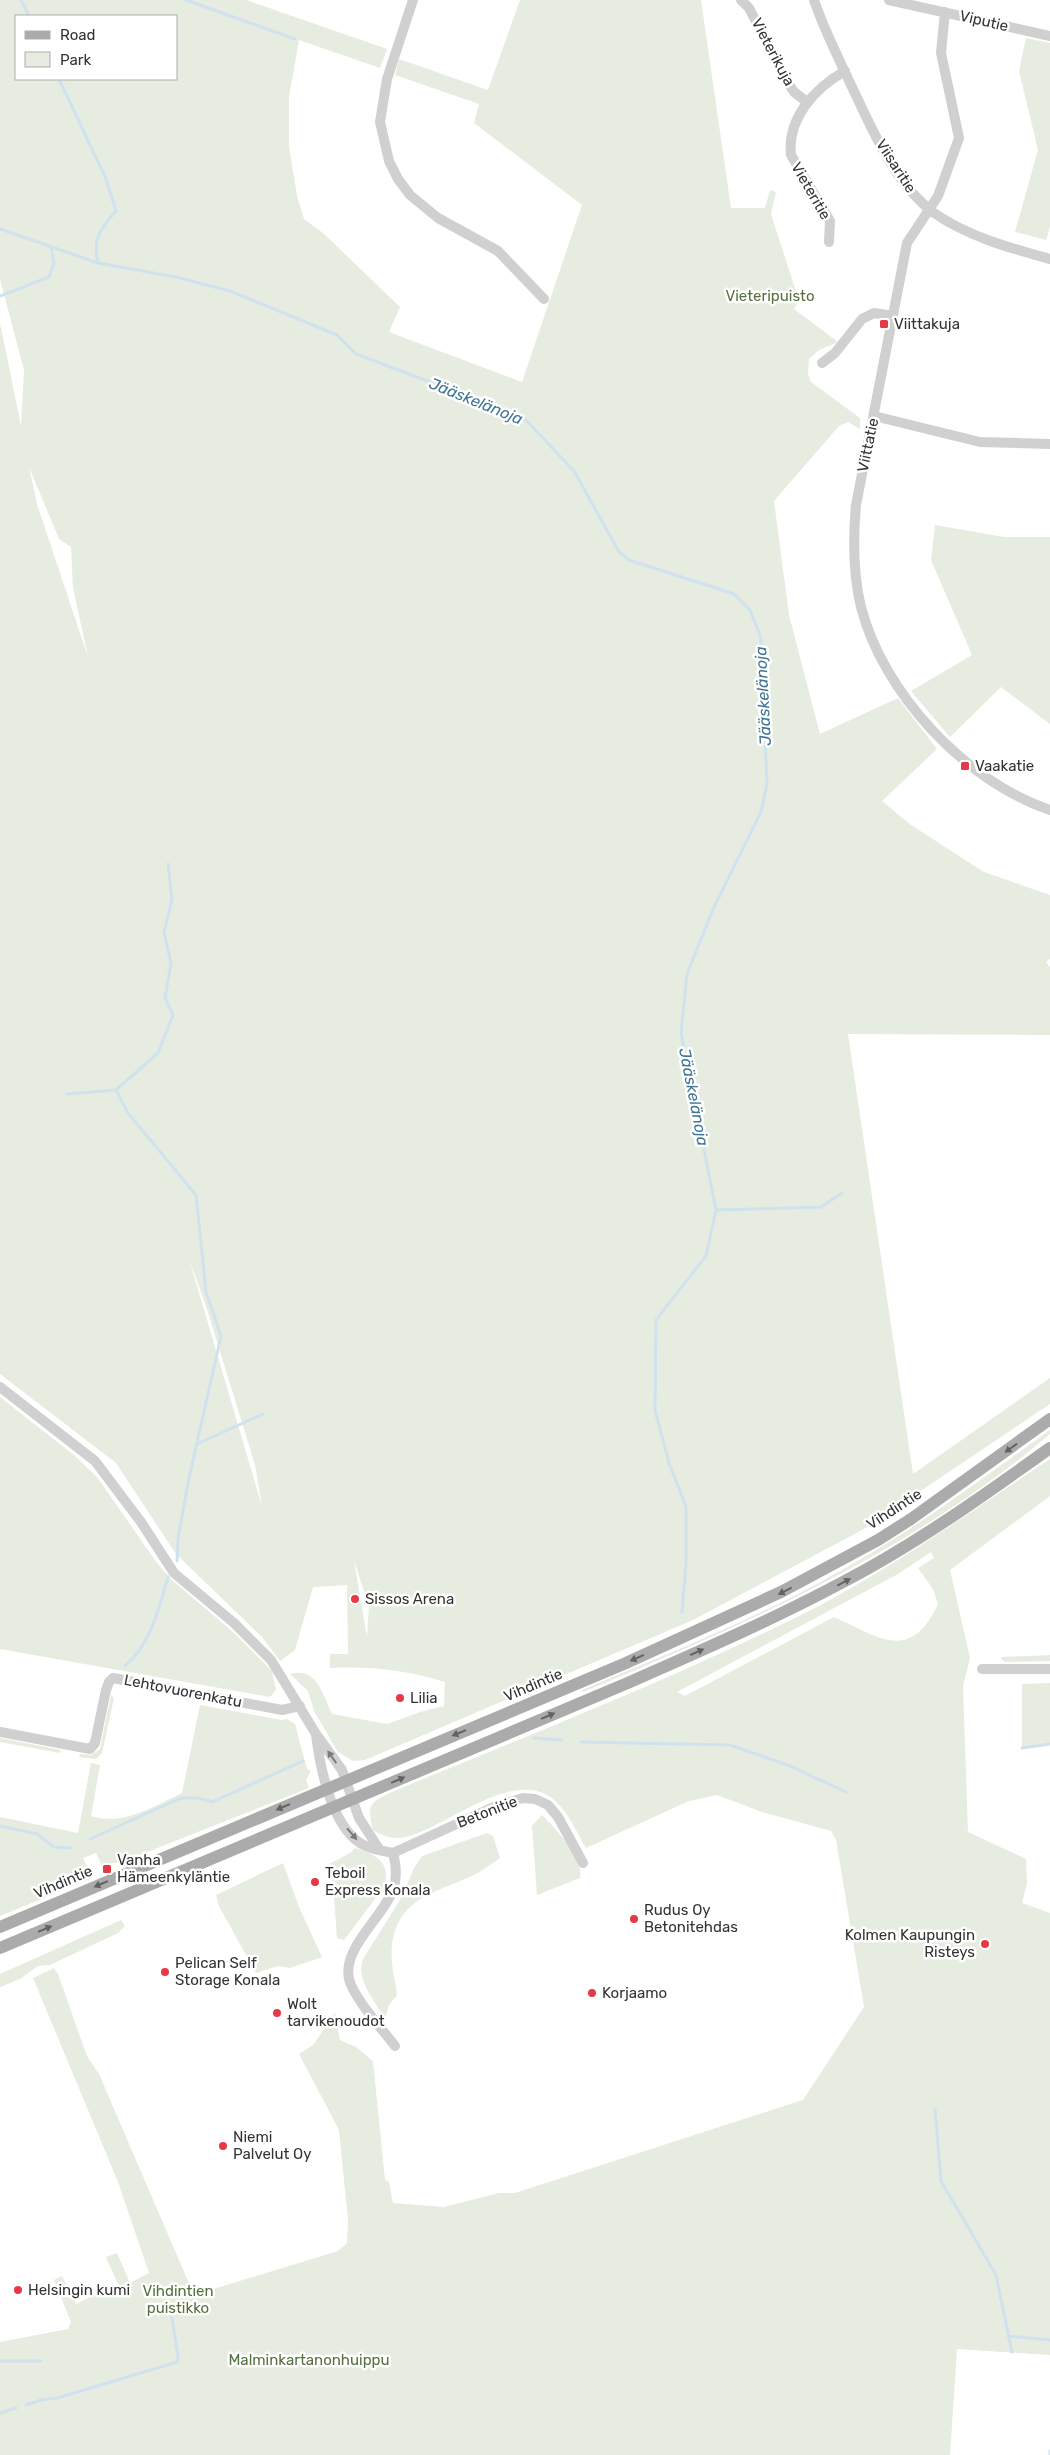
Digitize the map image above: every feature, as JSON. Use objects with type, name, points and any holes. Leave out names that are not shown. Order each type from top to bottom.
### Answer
[{"type":"main road","name":"Vihdintie","points":[[0,1927],[327,1787],[626,1663],[781,1592],[894,1529],[1050,1419]]},
{"type":"main road","points":[[0,1948],[630,1682],[810,1599],[928,1534],[1050,1448]]},
{"type":"street","points":[[413,0],[387,79],[380,122],[389,161],[398,179],[410,195],[438,218],[498,251],[544,299]]},
{"type":"street","name":"Vieterikuja","points":[[741,0],[749,8],[788,83],[794,92],[807,102]]},
{"type":"street","name":"Viisaritie","points":[[814,0],[845,71],[881,144],[903,181],[929,208],[944,219],[992,242],[1050,258]]},
{"type":"street","name":"Viputie","points":[[889,0],[1050,36]]},
{"type":"street","name":"Viittatie","points":[[945,12],[941,53],[959,138],[938,196],[908,243],[856,505],[854,545],[861,606],[876,646],[898,687],[932,732],[1007,791],[1050,810]]},
{"type":"street","name":"Vieteritie","points":[[829,242],[830,222],[791,155],[792,136],[807,102],[818,90],[845,71]]},
{"type":"street","points":[[822,363],[835,353],[862,319],[874,313],[893,316]]},
{"type":"street","points":[[874,416],[980,442],[1050,444]]},
{"type":"street","points":[[0,1387],[95,1461],[141,1522],[174,1573],[234,1623],[271,1660],[316,1734],[347,1780],[359,1818],[379,1849]]},
{"type":"street","points":[[982,1669],[1050,1669]]},
{"type":"street","name":"Lehtovuorenkatu","points":[[0,1732],[90,1749],[95,1743],[106,1690],[113,1678],[282,1710],[300,1706]]},
{"type":"street","points":[[316,1734],[320,1766],[334,1806],[346,1827],[360,1843],[394,1853],[396,1870],[393,1889],[358,1944],[350,1960],[349,1970],[352,1986],[395,2046]]},
{"type":"street","name":"Betonitie","points":[[394,1853],[496,1806],[524,1798],[535,1799],[548,1804],[558,1817],[583,1863]]},
{"type":"green space","name":"Vieteripuisto","points":[[0,0],[246,0],[387,49],[380,68],[299,40],[289,97],[289,147],[297,196],[304,219],[323,233],[400,307],[389,332],[522,382],[582,205],[474,123],[479,104],[395,75],[399,59],[488,90],[520,0],[701,0],[731,208],[765,208],[770,190],[776,192],[771,214],[799,301],[794,309],[838,342],[819,350],[809,359],[808,374],[811,382],[860,418],[860,429],[848,422],[839,426],[774,501],[789,615],[820,734],[898,698],[937,749],[882,801],[911,825],[984,872],[1050,895],[1050,959],[1046,962],[1050,967],[1050,1035],[848,1034],[913,1474],[1050,1378],[1050,1404],[864,1529],[693,1620],[365,1760],[353,1761],[338,1752],[314,1711],[308,1691],[290,1674],[307,1674],[313,1678],[322,1691],[332,1714],[387,1724],[420,1712],[444,1706],[445,1682],[416,1674],[388,1670],[330,1668],[330,1654],[350,1654],[348,1653],[347,1585],[313,1587],[295,1650],[280,1661],[262,1637],[176,1554],[116,1463],[0,1374],[0,323],[21,426],[24,370],[0,279]],"holes":[[[29,467],[59,539],[71,547],[73,588],[88,657],[37,504]],[[189,1259],[206,1306],[255,1465],[262,1506]],[[354,1561],[369,1606],[367,1637]]]},
{"type":"green space","points":[[1026,38],[1050,43],[1050,226],[1046,240],[1015,232],[1038,150],[1019,71]]},
{"type":"green space","points":[[935,525],[1004,537],[1050,537],[1050,724],[1001,687],[950,737],[911,691],[972,655],[931,560]]},
{"type":"green space","points":[[0,1397],[75,1456],[97,1477],[157,1563],[172,1580],[233,1632],[272,1671],[276,1690],[270,1697],[0,1649]]},
{"type":"green space","points":[[1050,1430],[1050,1434],[998,1476],[943,1514],[886,1549],[767,1611],[583,1692],[582,1690],[741,1622],[862,1559],[917,1524]]},
{"type":"green space","points":[[1050,1459],[1050,1496],[950,1570],[970,1658],[963,1686],[968,1832],[1026,1859],[1027,1883],[1022,1903],[1050,1913],[1050,2355],[957,2349],[950,2455],[0,2455],[0,2342],[68,2329],[71,2322],[54,2280],[62,2276],[76,2304],[118,2284],[106,2257],[117,2253],[130,2283],[149,2273],[118,2182],[33,1978],[54,1968],[58,1974],[87,2056],[99,2074],[194,2295],[338,2251],[347,2243],[348,2220],[339,2130],[299,2054],[313,2045],[335,2013],[340,2040],[356,2047],[373,2061],[385,2180],[389,2182],[393,2203],[444,2207],[499,2193],[515,2193],[803,2100],[864,2007],[836,1840],[831,1831],[762,1812],[717,1795],[689,1801],[586,1848],[571,1821],[558,1803],[552,1798],[536,1791],[518,1790],[479,1803],[422,1832],[397,1838],[389,1837],[373,1830],[370,1814],[372,1804],[394,1791],[698,1664],[797,1617],[894,1562]],"holes":[[[931,1552],[934,1558],[918,1568],[933,1589],[938,1604],[927,1623],[916,1634],[905,1640],[879,1637],[834,1617],[685,1696],[677,1692],[898,1574]]]},
{"type":"green space","points":[[1050,1655],[1050,1661],[1005,1662],[1001,1659],[1002,1657]]},
{"type":"green space","points":[[1050,1683],[1050,1744],[1022,1748],[1022,1684]]},
{"type":"green space","points":[[111,1695],[114,1698],[102,1753],[96,1759],[79,1757],[80,1754],[91,1755],[100,1749]]},
{"type":"green space","points":[[200,1705],[282,1720],[287,1719],[295,1724],[307,1769],[311,1771],[306,1780],[309,1788],[127,1860],[102,1866],[96,1853],[83,1858],[92,1878],[0,1916],[0,1817],[78,1833],[91,1763],[100,1765],[91,1816],[115,1819],[138,1814],[182,1793]]},
{"type":"green space","points":[[0,1738],[61,1750],[60,1753],[0,1742]]},
{"type":"green space","points":[[542,1815],[561,1835],[573,1852],[580,1870],[580,1878],[537,1895],[532,1826]]},
{"type":"green space","points":[[487,1833],[493,1836],[500,1858],[481,1871],[426,1896],[404,1914],[396,1927],[392,1945],[392,1964],[397,1995],[389,2005],[385,2019],[364,1982],[361,1967],[363,1959],[403,1895],[414,1868],[422,1856]]},
{"type":"green space","points":[[355,1848],[369,1853],[380,1860],[386,1871],[386,1878],[384,1887],[344,1940],[337,1938],[333,1883],[329,1864],[350,1853]]},
{"type":"green space","points":[[283,1863],[299,1907],[322,1957],[290,1968],[278,1966],[256,1973],[219,1906],[216,1895]]},
{"type":"green space","points":[[121,1920],[125,1926],[118,1933],[50,1965],[38,1966],[20,1979],[0,1987],[0,1974]]},
{"type":"waterway","points":[[21,0],[28,15]]},
{"type":"waterway","points":[[186,0],[295,39]]},
{"type":"waterway","points":[[59,80],[106,179],[116,211],[99,235],[96,247],[98,263]]},
{"type":"waterway","name":"Jääskelänoja","points":[[0,229],[98,263],[176,277],[230,291],[337,335],[356,354],[523,417],[574,471],[619,552],[629,560],[734,594],[750,610],[761,638],[767,784],[761,812],[714,907],[687,974],[681,1033],[716,1210],[706,1256],[656,1320],[655,1410],[669,1463],[686,1507],[686,1564],[682,1612]]},
{"type":"waterway","points":[[0,296],[49,277],[54,263],[51,247]]},
{"type":"waterway","points":[[168,864],[172,899],[164,932],[171,963],[165,998],[173,1015],[158,1053],[116,1090],[128,1113],[196,1195],[206,1292],[221,1336],[188,1483],[178,1539],[177,1561]]},
{"type":"waterway","points":[[67,1094],[116,1090]]},
{"type":"waterway","points":[[716,1210],[821,1207],[842,1193]]},
{"type":"waterway","points":[[197,1444],[263,1414]]},
{"type":"waterway","points":[[125,1666],[134,1657],[148,1636],[168,1577]]},
{"type":"waterway","points":[[534,1738],[562,1740]]},
{"type":"waterway","points":[[581,1742],[730,1745],[790,1766],[846,1792]]},
{"type":"waterway","points":[[1022,1748],[1050,1744]]},
{"type":"waterway","points":[[90,1839],[181,1798],[198,1798],[212,1802],[303,1761]]},
{"type":"waterway","points":[[0,1826],[37,1834],[54,1847],[71,1848]]},
{"type":"waterway","points":[[935,2109],[941,2181],[996,2275],[1012,2352]]},
{"type":"waterway","points":[[26,2405],[41,2400],[57,2398],[177,2362],[178,2356],[171,2313]]},
{"type":"waterway","points":[[1008,2336],[1050,2340]]},
{"type":"waterway","points":[[0,2361],[41,2361]]},
{"type":"waterway","points":[[0,2413],[16,2408]]},
{"type":"place","name":"Viittakuja","points":[[884,324]]},
{"type":"place","name":"Vaakatie","points":[[965,766]]},
{"type":"place","name":"Sissos Arena","points":[[355,1599]]},
{"type":"place","name":"Lilia","points":[[400,1698]]},
{"type":"place","name":"Vanha Hämeenkyläntie","points":[[107,1869]]},
{"type":"place","name":"Teboil Express Konala","points":[[315,1882]]},
{"type":"place","name":"Rudus Oy Betonitehdas","points":[[634,1919]]},
{"type":"place","name":"Kolmen Kaupungin Risteys","points":[[985,1944]]},
{"type":"place","name":"Pelican Self Storage Konala","points":[[165,1972]]},
{"type":"place","name":"Korjaamo","points":[[592,1993]]},
{"type":"place","name":"Wolt tarvikenoudot","points":[[277,2013]]},
{"type":"place","name":"Niemi Palvelut Oy","points":[[223,2146]]},
{"type":"place","name":"Helsingin kumi","points":[[18,2290]]},
{"type":"park label","name":"Vihdintien puistikko","points":[[178,2300]]},
{"type":"park label","name":"Malminkartanonhuippu","points":[[309,2360]]}]
